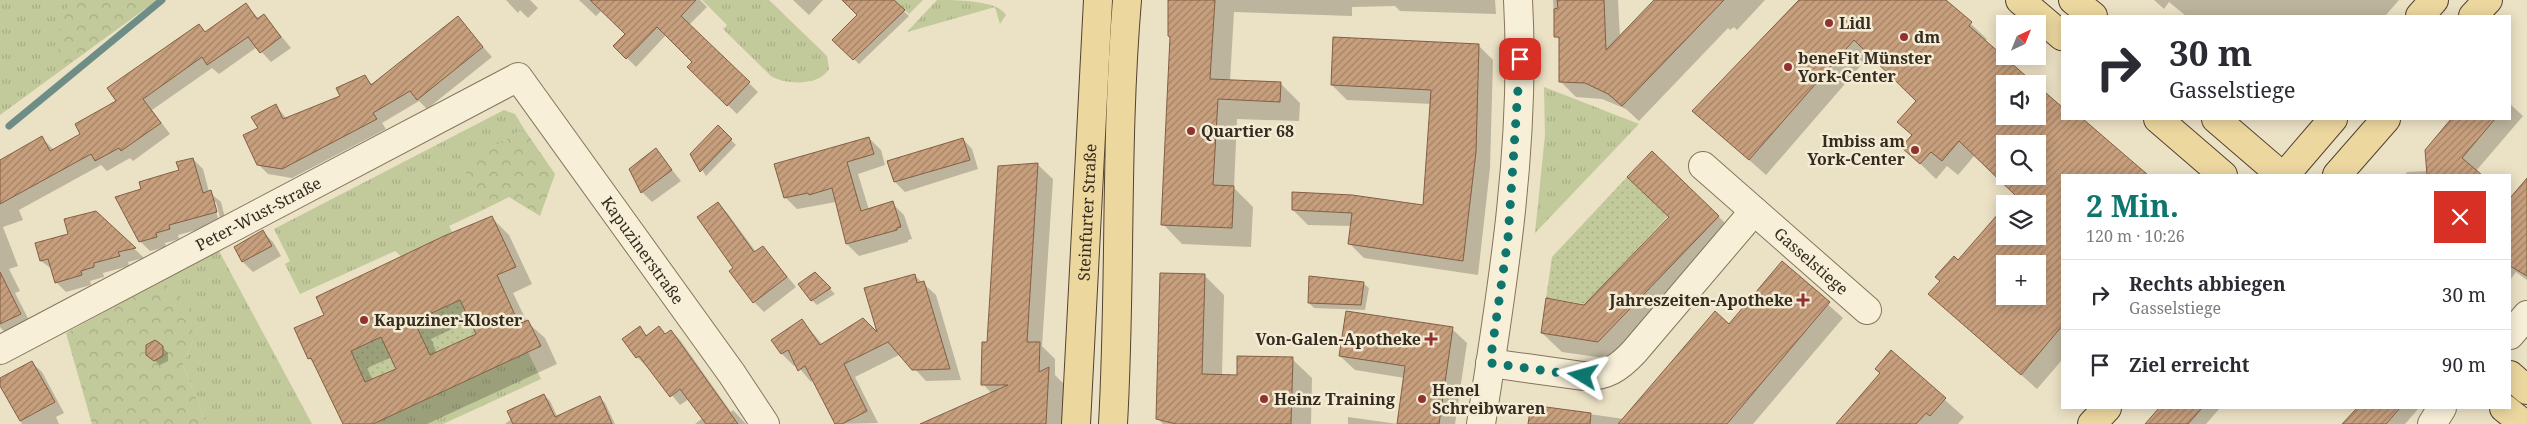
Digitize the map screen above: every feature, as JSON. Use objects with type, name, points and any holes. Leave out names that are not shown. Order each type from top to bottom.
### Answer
[{"type":"main road","name":"Steinfurter Straße","points":[[1076,424],[1098,0]]},
{"type":"main road","name":"Steinfurter Straße","points":[[1113,424],[1119,329],[1118,156],[1127,0]]},
{"type":"main road","points":[[2020,0],[2061,35]]},
{"type":"main road","points":[[2073,0],[2092,15]]},
{"type":"main road","points":[[2421,15],[2434,0]]},
{"type":"main road","points":[[2474,15],[2488,0]]},
{"type":"main road","points":[[2159,120],[2223,174]]},
{"type":"main road","points":[[2217,120],[2282,174]]},
{"type":"main road","points":[[2284,174],[2333,120]]},
{"type":"main road","points":[[2338,174],[2385,120]]},
{"type":"main road","points":[[2511,376],[2527,390]]},
{"type":"main road","points":[[2092,424],[2106,409]]},
{"type":"main road","points":[[2505,409],[2524,424]]},
{"type":"street","points":[[1481,424],[1508,238],[1518,114],[1520,59],[1518,0]]},
{"type":"street","name":"Peter-Wust-Straße","points":[[0,350],[518,77]]},
{"type":"street","name":"Kapuzinerstraße","points":[[518,77],[732,374],[765,424]]},
{"type":"street","name":"Gasselstiege","points":[[1703,166],[1868,310]]},
{"type":"street","points":[[1490,363],[1583,376],[1597,376],[1611,372],[1634,352],[1754,211]]},
{"type":"street","points":[[2511,333],[2527,316]]},
{"type":"green space","points":[[0,0],[157,0],[0,115]]},
{"type":"green space","points":[[70,0],[157,0],[66,66],[55,42]]},
{"type":"green space","points":[[702,0],[769,0],[827,56],[829,69],[818,79],[802,82],[785,81],[771,76],[723,29],[727,25]]},
{"type":"green space","points":[[894,0],[923,0],[909,14]]},
{"type":"green space","points":[[937,0],[985,4],[994,6],[1006,15],[1000,24],[995,7],[907,32]]},
{"type":"green space","points":[[1544,87],[1639,124],[1535,233],[1545,135]]},
{"type":"green space","points":[[504,110],[515,114],[524,129],[463,165],[485,209],[449,226],[453,233],[401,256],[395,251],[300,294],[285,264],[290,261],[274,229]]},
{"type":"green space","points":[[524,129],[555,174],[540,216],[509,197],[485,209],[462,165]]},
{"type":"green space","points":[[1627,177],[1668,216],[1586,304],[1546,298],[1552,257]]},
{"type":"green space","points":[[219,251],[312,424],[206,424],[183,365],[193,340],[161,281]]},
{"type":"green space","points":[[161,281],[191,305],[193,340],[183,365],[206,424],[92,424],[66,333]]},
{"type":"green space","points":[[460,300],[476,334],[430,355],[414,321]]},
{"type":"green space","points":[[381,337],[396,369],[365,382],[351,351]]},
{"type":"green space","points":[[528,352],[541,379],[443,424],[373,424]]},
{"type":"building","points":[[590,0],[696,0],[681,16],[750,82],[727,106],[687,67],[692,62],[657,27],[626,59],[613,46],[625,34]]},
{"type":"building","points":[[842,0],[894,0],[905,10],[853,60],[832,40],[857,15]]},
{"type":"building","points":[[1168,0],[1215,0],[1210,79],[1281,82],[1280,102],[1218,99],[1213,185],[1234,186],[1232,228],[1161,225],[1170,37],[1168,36]]},
{"type":"building","points":[[1557,0],[1604,0],[1606,50],[1654,0],[1724,0],[1622,106],[1608,94],[1585,83],[1559,82],[1559,37],[1554,37],[1554,9],[1558,8]]},
{"type":"building","points":[[1799,0],[1946,0],[1972,22],[1969,26],[1996,50],[1996,65],[2013,65],[2025,75],[1996,75],[1996,125],[2046,125],[2046,93],[2061,106],[2061,120],[2084,120],[2147,174],[2061,174],[2061,327],[2021,375],[1928,294],[1940,281],[1935,277],[1954,256],[1958,260],[1996,216],[1996,245],[2046,245],[2046,195],[2015,195],[2005,185],[2046,185],[2046,135],[1996,135],[1996,177],[1959,141],[1942,161],[1931,152],[1920,164],[1901,147],[1912,135],[1897,122],[1916,101],[1854,40],[1749,160],[1692,111]]},
{"type":"building","points":[[246,3],[257,19],[264,14],[281,37],[260,53],[248,37],[207,65],[202,57],[143,99],[161,123],[121,151],[119,148],[95,161],[91,154],[0,204],[0,160],[42,136],[50,151],[80,134],[75,124],[116,101],[107,88],[199,24],[205,32]]},
{"type":"building","points":[[458,16],[483,47],[417,100],[410,91],[373,113],[377,119],[282,169],[257,165],[243,135],[258,128],[251,117],[276,104],[283,119],[340,96],[336,88],[365,75],[371,85]]},
{"type":"building","points":[[1333,37],[1479,44],[1476,152],[1463,261],[1348,244],[1352,213],[1292,210],[1292,192],[1352,195],[1423,205],[1431,90],[1331,85]]},
{"type":"building","points":[[2450,120],[2494,120],[2462,158],[2481,174],[2427,174],[2425,150]]},
{"type":"building","points":[[718,125],[732,139],[700,172],[690,154]]},
{"type":"building","points":[[869,137],[874,154],[847,162],[861,211],[893,201],[901,227],[897,228],[897,230],[846,244],[832,188],[809,195],[808,193],[784,198],[774,164]]},
{"type":"building","points":[[963,138],[970,160],[894,182],[887,161]]},
{"type":"building","points":[[656,148],[672,170],[641,193],[629,169]]},
{"type":"building","points":[[1652,151],[1719,216],[1598,342],[1541,333],[1546,298],[1584,305],[1669,217],[1627,177]]},
{"type":"building","points":[[193,158],[203,193],[211,190],[217,212],[169,225],[170,229],[156,233],[157,237],[139,242],[115,197],[141,189],[139,182],[179,170],[176,162]]},
{"type":"building","points":[[1038,163],[1027,342],[1040,342],[1039,372],[1049,367],[1046,424],[920,424],[1008,385],[981,385],[982,342],[987,342],[998,166]]},
{"type":"building","points":[[2527,178],[2527,276],[2511,267],[2511,197]]},
{"type":"building","points":[[718,202],[754,252],[763,246],[787,277],[753,303],[729,271],[733,268],[697,217]]},
{"type":"building","points":[[96,211],[136,248],[118,252],[120,256],[94,263],[94,267],[81,271],[82,275],[55,283],[48,259],[40,261],[35,243],[68,234],[64,219]]},
{"type":"building","name":"Kapuziner-Kloster","points":[[492,216],[516,267],[497,275],[519,324],[528,320],[541,346],[373,424],[343,424],[311,358],[308,359],[294,328],[324,315],[316,297],[444,236]],"holes":[[[460,300],[476,334],[430,355],[414,321]],[[381,337],[396,369],[365,382],[351,351]]]},
{"type":"building","points":[[263,230],[272,246],[242,262],[234,247]]},
{"type":"building","points":[[1782,261],[1830,302],[1727,424],[1618,424],[1715,311],[1729,324]]},
{"type":"building","points":[[0,272],[21,314],[0,324]]},
{"type":"building","points":[[815,272],[831,288],[811,301],[798,284]]},
{"type":"building","points":[[1160,273],[1205,274],[1202,374],[1237,375],[1237,356],[1293,357],[1291,424],[1176,424],[1156,419]]},
{"type":"building","points":[[915,274],[917,283],[924,281],[950,369],[912,370],[888,342],[844,364],[867,411],[842,424],[835,424],[805,366],[798,371],[788,350],[781,354],[771,340],[802,319],[820,345],[863,318],[877,332],[864,288]]},
{"type":"building","points":[[1309,276],[1364,282],[1361,305],[1308,303]]},
{"type":"building","points":[[1346,311],[1453,327],[1439,424],[1397,424],[1405,366],[1339,356]]},
{"type":"building","points":[[640,326],[646,336],[659,326],[665,334],[671,330],[738,424],[706,424],[680,389],[670,397],[639,356],[636,358],[622,339]]},
{"type":"building","points":[[155,340],[163,346],[163,356],[154,361],[146,355],[146,345]]},
{"type":"building","points":[[1891,350],[1946,398],[1930,416],[1926,413],[1916,424],[1836,424],[1880,373],[1875,369]]},
{"type":"building","points":[[32,361],[55,402],[20,421],[0,386],[0,378]]},
{"type":"building","points":[[544,394],[555,417],[600,396],[612,424],[513,424],[507,411]]},
{"type":"building","points":[[1531,405],[1591,413],[1590,424],[1528,424]]},
{"type":"building","points":[[2158,409],[2201,409],[2188,424],[2145,424]]},
{"type":"building","points":[[2356,409],[2399,409],[2386,424],[2342,424]]},
{"type":"waterway","points":[[9,126],[162,0]]},
{"type":"place","name":"Lidl","points":[[1829,23]]},
{"type":"place","name":"dm","points":[[1904,37]]},
{"type":"place","name":"beneFit Münster York-Center","points":[[1788,67]]},
{"type":"place","name":"Quartier 68","points":[[1191,131]]},
{"type":"place","name":"Imbiss am York-Center","points":[[1915,150]]},
{"type":"place","name":"Jahreszeiten-Apotheke","points":[[1803,300]]},
{"type":"place","name":"Kapuziner-Kloster","points":[[364,320]]},
{"type":"place","name":"Von-Galen-Apotheke","points":[[1431,339]]},
{"type":"place","name":"Heinz Training","points":[[1264,399]]},
{"type":"place","name":"Henel Schreibwaren","points":[[1422,399]]},
{"type":"route","points":[[1520,59],[1520,87],[1508,238],[1490,363],[1583,376]]}]
